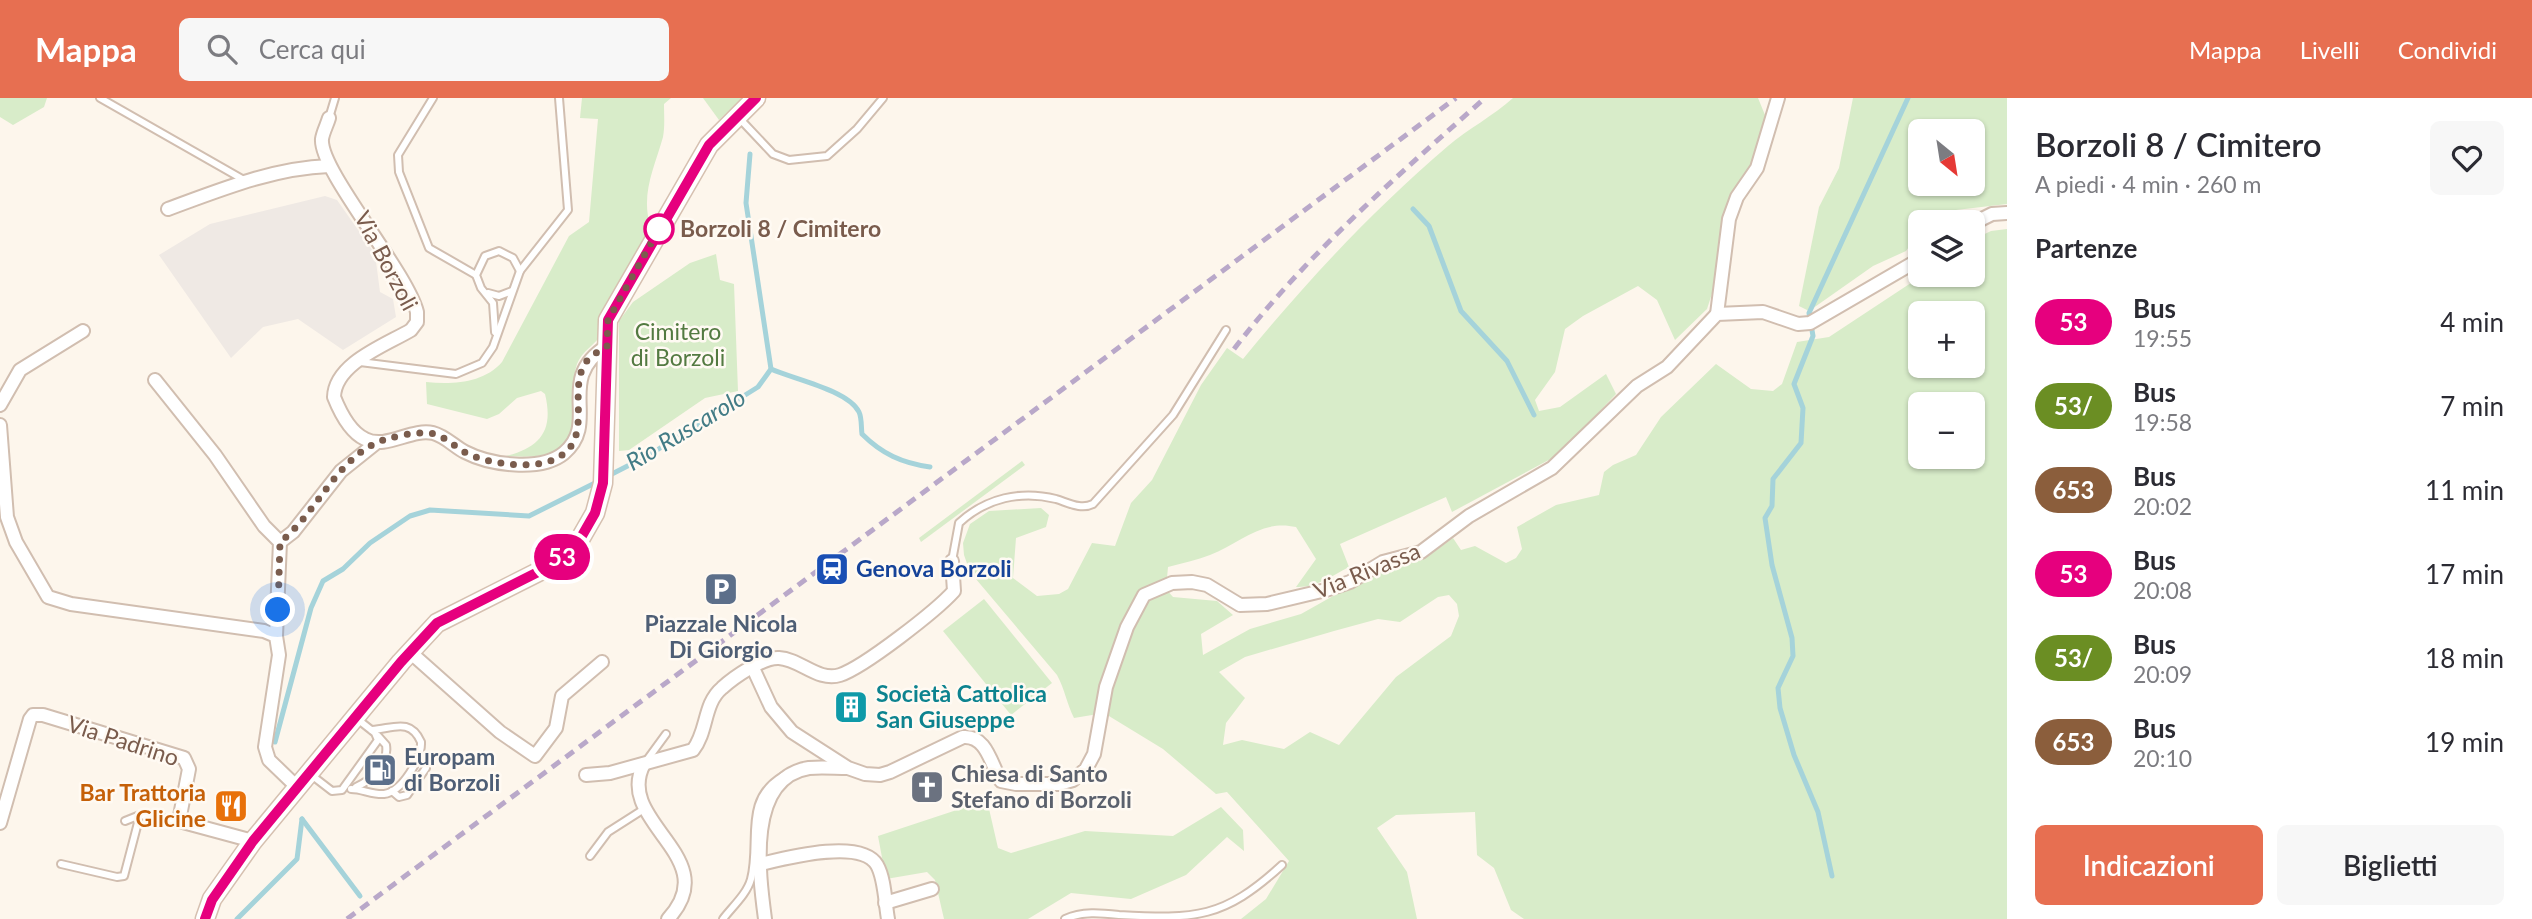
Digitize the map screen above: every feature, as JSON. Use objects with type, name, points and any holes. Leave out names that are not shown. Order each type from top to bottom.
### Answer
[{"type":"main road","points":[[205,919],[212,900],[253,841],[437,623],[556,563],[579,541],[595,513],[603,475],[608,320],[709,145],[736,115],[756,98]]},
{"type":"street","points":[[1778,98],[1758,168],[1737,197],[1729,219],[1717,314],[1763,312],[1798,324],[1810,323],[1908,266]]},
{"type":"street","name":"Via Borzoli","points":[[329,118],[322,141],[329,166],[372,230],[417,312],[417,322],[411,330],[358,362],[339,379],[334,397],[351,428],[376,443]]},
{"type":"street","points":[[168,209],[246,180],[304,167],[329,166]]},
{"type":"street","points":[[1985,218],[2007,213]]},
{"type":"street","name":"Via Rivassa","points":[[848,768],[880,775],[963,737],[971,736],[979,740],[986,750],[1001,781],[1038,785],[1073,780],[1086,769],[1094,754],[1106,687],[1130,618],[1144,595],[1162,586],[1192,582],[1207,586],[1240,605],[1267,604],[1350,582],[1383,562],[1421,552],[1469,516],[1552,468],[1637,386],[1667,367],[1717,314]]},
{"type":"street","points":[[0,405],[20,370],[83,331]]},
{"type":"street","points":[[280,542],[293,532],[341,471],[376,443],[432,433],[463,451],[487,460],[520,464],[555,459],[575,438],[580,375],[584,366],[591,356],[607,346]]},
{"type":"street","points":[[155,380],[215,455],[264,526],[280,542],[276,636],[279,655],[265,747],[269,760],[297,787]]},
{"type":"street","points":[[0,425],[7,517],[16,542],[48,597],[71,604],[264,631],[276,636]]},
{"type":"street","points":[[586,775],[644,764],[693,750],[714,695],[753,668],[776,657],[818,673],[841,674],[942,603],[954,591],[952,561]]},
{"type":"street","points":[[410,652],[500,732],[535,756],[556,728],[562,696],[603,662]]},
{"type":"street","points":[[753,668],[771,707],[792,732],[848,768]]},
{"type":"street","name":"Via Padrino","points":[[0,822],[30,719],[38,715],[184,758],[190,769],[179,821]]},
{"type":"street","points":[[644,764],[636,788],[644,809],[681,862],[683,890],[679,904],[668,919]]},
{"type":"street","points":[[765,919],[761,864],[762,822],[766,806],[779,785],[808,768],[848,768]]},
{"type":"street","points":[[179,821],[253,841]]},
{"type":"street","points":[[761,864],[808,854],[854,851],[864,854],[879,868],[888,919]]},
{"type":"street","points":[[885,903],[932,889]]},
{"type":"lane","points":[[100,98],[246,180]]},
{"type":"lane","points":[[329,118],[335,98]]},
{"type":"lane","points":[[433,98],[398,155],[399,172],[429,248],[476,275],[486,292],[495,313],[493,346]]},
{"type":"lane","points":[[520,271],[568,210],[559,98]]},
{"type":"lane","points":[[736,115],[773,154],[789,160],[827,156],[857,129],[883,98]]},
{"type":"lane","points":[[358,362],[456,374],[482,363],[493,346],[512,290],[520,279],[520,271],[513,258],[499,251],[485,256],[476,275]]},
{"type":"lane","points":[[486,292],[499,296],[512,290]]},
{"type":"lane","points":[[952,561],[959,523],[974,510],[996,499],[1044,496],[1079,506],[1093,504],[1173,415],[1226,330]]},
{"type":"lane","points":[[309,773],[337,792],[351,789],[371,778],[383,762],[386,745],[355,717]]},
{"type":"lane","points":[[351,789],[381,794],[392,791],[422,751],[421,742],[412,729],[397,725],[375,733]]},
{"type":"lane","points":[[337,792],[342,790],[377,744],[375,733]]},
{"type":"lane","points":[[644,764],[667,734]]},
{"type":"lane","points":[[392,791],[399,797],[407,795],[426,768],[424,761],[416,762]]},
{"type":"lane","points":[[723,919],[751,879],[753,821],[762,795],[775,780],[789,772],[808,768]]},
{"type":"lane","points":[[590,856],[608,832],[644,809]]},
{"type":"lane","points":[[125,821],[140,815],[179,821]]},
{"type":"lane","points":[[61,864],[117,877],[124,876],[140,815]]},
{"type":"lane","points":[[1065,919],[1089,913],[1175,919],[1203,915],[1231,905],[1256,889],[1282,865]]},
{"type":"shaded area","points":[[325,196],[337,200],[375,254],[380,292],[393,299],[396,317],[343,350],[298,319],[263,327],[231,358],[159,255],[210,224]]},
{"type":"green space","points":[[0,98],[47,98],[44,107],[13,125],[0,117]]},
{"type":"green space","points":[[582,98],[671,98],[664,104],[663,137],[648,193],[651,228],[608,322],[577,364],[574,425],[566,442],[554,452],[546,454],[506,456],[528,448],[542,436],[547,418],[545,394],[541,391],[517,398],[499,414],[487,419],[427,404],[426,382],[467,381],[495,369],[502,362],[569,236],[589,222],[598,119],[580,118]]},
{"type":"green space","points":[[703,98],[742,98],[719,120]]},
{"type":"green space","points":[[1513,98],[1758,98],[1765,115],[1754,164],[1707,309],[1675,340],[1657,300],[1638,286],[1565,329],[1555,372],[1535,400],[1539,411],[1560,407],[1606,374],[1616,394],[1558,455],[1452,512],[1446,497],[1340,544],[1349,567],[1310,586],[1296,587],[1316,559],[1296,527],[1284,525],[1262,529],[1210,555],[1168,567],[1166,589],[1173,597],[1217,601],[1233,615],[1201,634],[1203,655],[1250,629],[1301,614],[1374,573],[1427,557],[1453,538],[1461,550],[1475,546],[1506,563],[1516,558],[1522,549],[1517,527],[1556,505],[1599,495],[1604,472],[1636,455],[1661,417],[1716,364],[1751,389],[1773,391],[1782,384],[1797,342],[1829,337],[1908,285],[1908,287],[1985,287],[1985,234],[2007,229],[2007,919],[1524,919],[1511,910],[1494,868],[1477,855],[1475,812],[1396,815],[1377,828],[1407,872],[1417,919],[1241,919],[1266,899],[1289,861],[1227,792],[1216,794],[1163,749],[1104,713],[1074,718],[1057,675],[970,572],[963,543],[970,524],[989,511],[1041,508],[1049,515],[1046,527],[1016,538],[1013,578],[1037,596],[1059,594],[1068,589],[1092,543],[1115,546],[1131,503],[1152,480],[1201,385],[1227,348],[1243,359],[1315,275],[1367,221],[1464,134]],"holes":[[[1449,595],[1457,604],[1459,616],[1451,636],[1396,677],[1339,745],[1310,732],[1284,749],[1242,740],[1223,745],[1226,723],[1245,698],[1219,672],[1245,657],[1334,631],[1378,619],[1400,622],[1438,597]]]},
{"type":"green space","points":[[1853,98],[2007,98],[2007,204],[1956,210],[1908,210],[1906,251],[1873,266],[1809,311],[1799,306],[1819,207],[1839,168]]},
{"type":"green space","name":"Cimitero di Borzoli","points":[[716,254],[720,280],[734,284],[738,391],[705,398],[629,450],[619,451],[619,321],[633,302],[690,263]]},
{"type":"green space","points":[[1022,461],[1025,465],[921,542],[919,538]]},
{"type":"green space","points":[[984,599],[1052,683],[1011,715],[943,631]]},
{"type":"green space","points":[[987,800],[998,848],[1011,853],[1085,831],[1173,836],[1221,807],[1243,830],[1244,851],[1227,837],[1186,875],[1131,899],[1071,893],[1028,919],[944,919],[935,880],[927,872],[886,879],[878,836]]},
{"type":"waterway","points":[[1832,876],[1818,812],[1794,755],[1780,708],[1778,688],[1793,656],[1792,638],[1772,565],[1765,518],[1772,506],[1773,479],[1801,443],[1803,408],[1794,384],[1813,336],[1809,313],[1908,98]]},
{"type":"waterway","name":"Rio Ruscarolo","points":[[608,476],[649,455],[758,387],[771,369],[746,203],[750,154]]},
{"type":"waterway","points":[[1413,209],[1429,226],[1461,311],[1507,361],[1534,415]]},
{"type":"waterway","points":[[771,369],[844,397],[859,412],[862,434],[877,447],[910,463],[930,467]]},
{"type":"waterway","name":"Rio Ruscarolo","points":[[275,742],[311,608],[323,581],[343,569],[370,543],[410,516],[430,510],[529,516],[599,481]]},
{"type":"waterway","name":"Rio Ruscarolo","points":[[302,819],[360,896]]},
{"type":"waterway","points":[[237,919],[297,859],[302,819]]},
{"type":"railway","points":[[347,919],[1456,98]]},
{"type":"railway","points":[[1234,349],[1262,314],[1322,249],[1485,98]]},
{"type":"bus line","name":"53","points":[[205,919],[212,900],[253,841],[401,662],[437,623],[556,563],[579,541],[595,513],[603,483],[608,320],[709,145],[736,115],[756,98]]},
{"type":"place","name":"Borzoli 8 / Cimitero","points":[[659,229]]},
{"type":"place","name":"Genova Borzoli","points":[[832,569]]},
{"type":"place","name":"Piazzale Nicola Di Giorgio","points":[[721,589]]},
{"type":"place","name":"Società Cattolica San Giuseppe","points":[[851,707]]},
{"type":"place","name":"Europam di Borzoli","points":[[380,770]]},
{"type":"place","name":"Chiesa di Santo Stefano di Borzoli","points":[[927,787]]},
{"type":"place","name":"Bar Trattoria Glicine","points":[[231,806]]},
{"type":"route","points":[[278,610],[280,542],[293,532],[341,471],[376,443],[432,433],[476,457],[506,463],[544,462],[563,454],[570,447],[578,430],[582,370],[591,356],[607,346],[608,320],[659,229]]}]
